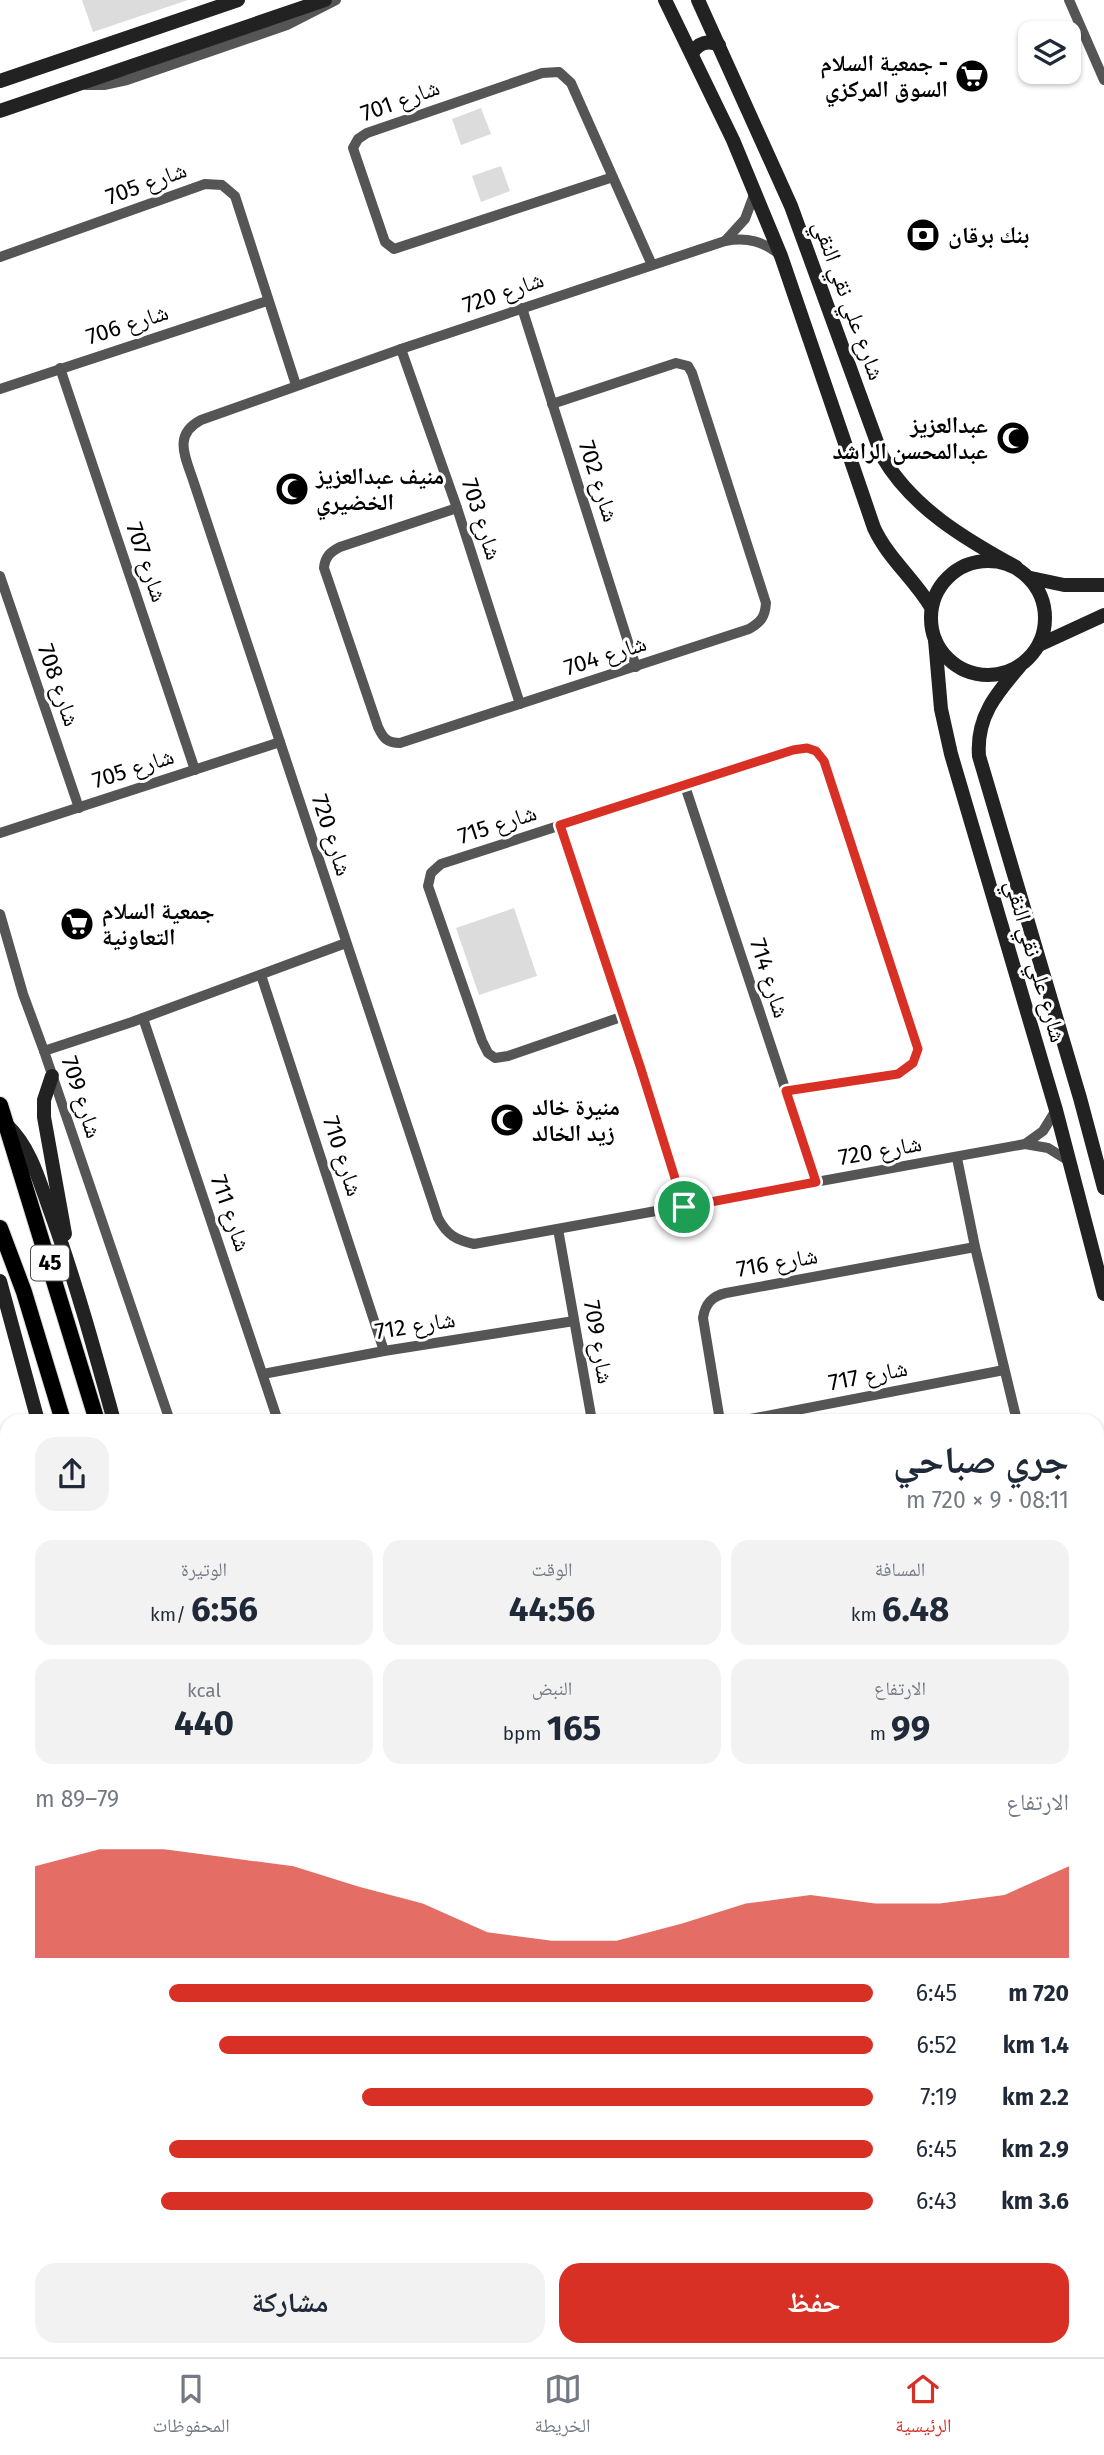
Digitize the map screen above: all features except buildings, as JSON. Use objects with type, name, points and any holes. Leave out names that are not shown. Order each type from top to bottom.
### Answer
[{"type":"main road","name":"45","points":[[0,1105],[95,1414]]},
{"type":"main road","name":"45","points":[[0,1228],[24,1292],[61,1414]]},
{"type":"street","points":[[0,81],[238,0]]},
{"type":"street","points":[[0,110],[325,0]]},
{"type":"street","points":[[80,84],[104,85],[127,80],[287,25],[336,0]]},
{"type":"street","points":[[665,0],[755,192],[781,256],[874,528],[886,549],[931,607]]},
{"type":"street","name":"شارع علي نقي النقي","points":[[698,0],[791,206],[876,442],[890,470],[909,494],[927,510],[1016,567]]},
{"type":"street","points":[[1069,0],[1104,80]]},
{"type":"street","points":[[692,54],[702,43],[719,45]]},
{"type":"street","name":"شارع 701","points":[[613,177],[394,249],[385,242],[353,148],[358,139],[367,133],[541,72],[553,71],[563,75],[570,83],[613,177],[652,265]]},
{"type":"street","name":"شارع 705","points":[[0,257],[205,184],[222,185],[235,196],[296,385]]},
{"type":"street","points":[[725,241],[745,219],[755,192]]},
{"type":"street","name":"شارع 720","points":[[781,256],[755,241],[725,241],[401,349],[201,420],[184,433],[183,443],[194,483],[438,1218],[444,1230],[456,1240],[474,1244],[1024,1144],[1048,1148],[1069,1161]]},
{"type":"street","name":"شارع 706","points":[[0,389],[267,301]]},
{"type":"street","name":"شارع 702","points":[[522,308],[636,667]]},
{"type":"street","name":"شارع 703","points":[[401,349],[457,508],[520,704]]},
{"type":"street","name":"شارع 704","points":[[457,508],[340,547],[331,552],[325,560],[324,568],[378,727],[382,736],[390,743],[400,743],[636,667],[760,623],[765,614],[766,603],[692,373],[684,364],[676,363],[552,404]]},
{"type":"street","name":"شارع 707","points":[[60,368],[195,770]]},
{"type":"street","points":[[981,561],[999,561],[1016,567],[1031,578],[1041,593],[1046,610],[1045,628],[1031,657],[1005,673],[988,676],[971,673],[950,660],[935,640],[930,624],[931,607],[938,590],[949,576],[964,566],[981,561]]},
{"type":"street","name":"شارع 708","points":[[0,576],[79,808]]},
{"type":"street","points":[[1031,578],[1065,585],[1104,585]]},
{"type":"street","points":[[1039,645],[1104,615]]},
{"type":"street","name":"شارع علي نقي النقي","points":[[935,640],[939,697],[951,754],[1056,1110],[1104,1294]]},
{"type":"street","name":"شارع علي نقي النقي","points":[[1020,666],[987,709],[979,732],[979,756],[1104,1188]]},
{"type":"street","name":"شارع 705","points":[[0,833],[280,742]]},
{"type":"street","name":"شارع 715","points":[[624,1016],[508,1056],[495,1058],[488,1053],[428,886],[431,873],[441,864],[793,750],[807,748],[816,751],[824,761],[918,1049],[913,1063],[898,1074],[786,1091]]},
{"type":"street","name":"شارع 714","points":[[685,786],[816,1182]]},
{"type":"street","points":[[560,825],[684,1207]]},
{"type":"street","points":[[0,914],[23,994],[44,1051]]},
{"type":"street","name":"شارع 709","points":[[168,1414],[44,1051],[143,1018],[346,943]]},
{"type":"street","name":"شارع 710","points":[[261,975],[384,1351]]},
{"type":"street","name":"شارع 711","points":[[143,1018],[276,1414]]},
{"type":"street","points":[[52,1076],[44,1100],[44,1117],[72,1273]]},
{"type":"street","points":[[1024,1144],[1043,1131],[1056,1110]]},
{"type":"street","points":[[7,1125],[21,1140],[33,1163],[72,1273],[112,1414]]},
{"type":"street","points":[[957,1158],[975,1247],[1015,1414]]},
{"type":"street","name":"شارع 709","points":[[558,1229],[591,1414]]},
{"type":"street","name":"شارع 716","points":[[719,1414],[703,1318],[706,1306],[714,1297],[975,1247]]},
{"type":"street","points":[[0,1281],[36,1414]]},
{"type":"street","name":"شارع 712","points":[[263,1374],[384,1351],[574,1321]]},
{"type":"street","name":"شارع 717","points":[[776,1414],[1004,1370]]},
{"type":"shaded area","points":[[82,0],[188,0],[93,32]]},
{"type":"shaded area","points":[[481,108],[491,134],[461,145],[452,119]]},
{"type":"shaded area","points":[[501,166],[510,191],[481,202],[472,176]]},
{"type":"shaded area","points":[[514,908],[537,976],[479,995],[456,928]]},
{"type":"place","name":"جمعية السلام - السوق المركزي","points":[[972,76]]},
{"type":"place","name":"بنك برقان","points":[[923,235]]},
{"type":"place","name":"عبدالعزيز عبدالمحسن الراشد","points":[[1013,438]]},
{"type":"place","name":"منيف عبدالعزيز الخضيري","points":[[292,489]]},
{"type":"place","name":"جمعية السلام التعاونية","points":[[77,924]]},
{"type":"place","name":"منيرة خالد زيد الخالد","points":[[507,1120]]},
{"type":"route","points":[[807,748],[816,751],[824,761],[918,1049],[913,1063],[898,1074],[786,1091],[816,1182],[684,1207],[560,825],[793,750],[807,748]]}]
